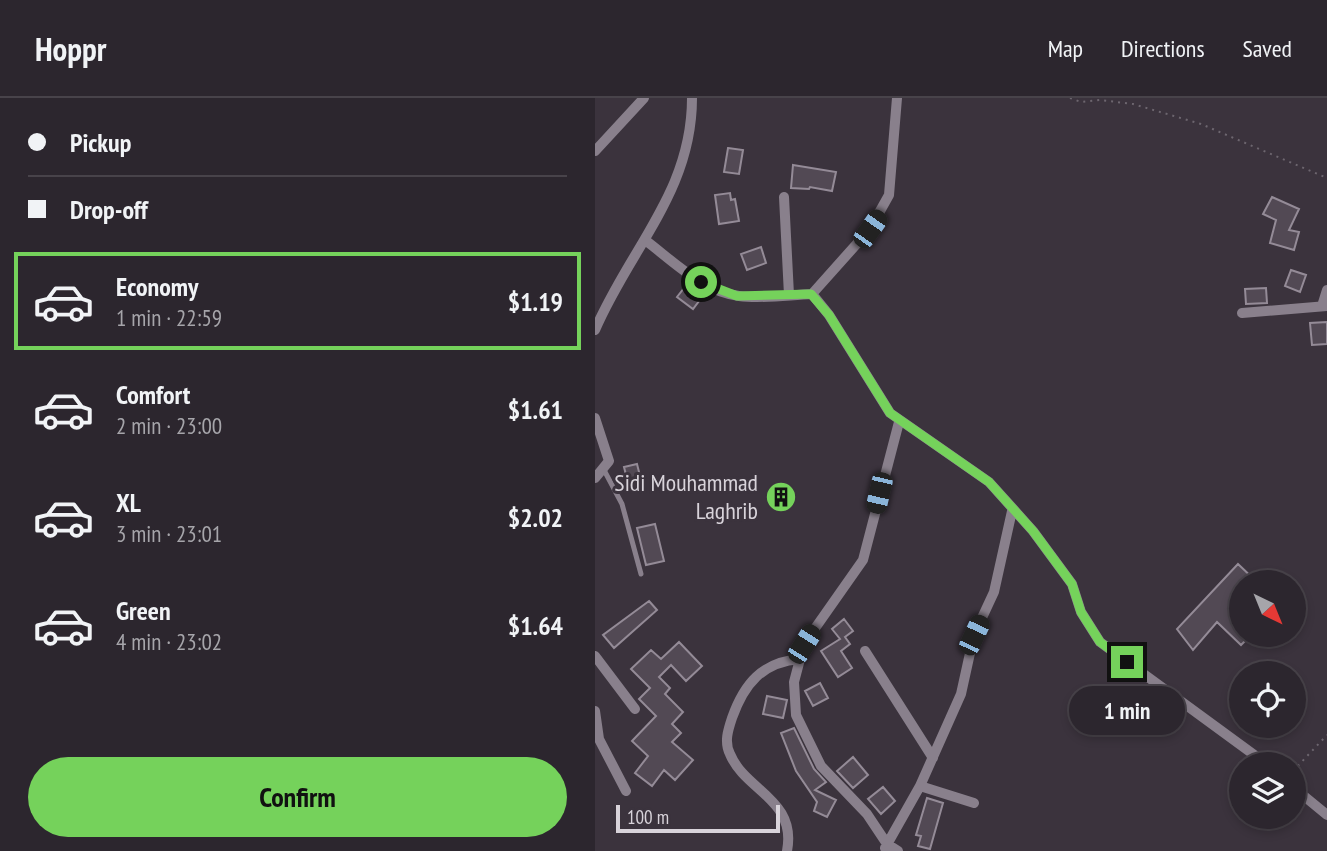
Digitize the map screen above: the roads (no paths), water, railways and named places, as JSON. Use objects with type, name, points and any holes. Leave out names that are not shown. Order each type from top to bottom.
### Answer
[{"type":"street","points":[[595,151],[644,98]]},
{"type":"street","points":[[595,330],[625,268],[655,224],[684,162],[691,125],[692,98]]},
{"type":"street","points":[[645,240],[714,289],[737,296],[811,294],[870,229],[889,195],[897,98]]},
{"type":"street","points":[[785,197],[789,295]]},
{"type":"street","points":[[1242,313],[1324,306],[1327,290]]},
{"type":"street","points":[[811,294],[829,315],[899,422],[989,482],[1033,531],[1072,584],[1081,612],[1100,642],[1250,752]]},
{"type":"street","points":[[595,418],[609,459],[604,470],[595,478]]},
{"type":"street","points":[[898,851],[885,848],[867,814],[821,766],[796,715],[794,682],[804,644],[863,560],[899,422]]},
{"type":"street","points":[[885,848],[920,786],[961,694],[974,635],[994,592],[1013,511]]},
{"type":"street","points":[[865,651],[933,758]]},
{"type":"street","points":[[595,656],[635,709]]},
{"type":"street","points":[[787,851],[787,825],[780,810],[731,757],[727,733],[742,691],[754,676],[774,665],[800,659]]},
{"type":"street","points":[[595,711],[599,739],[626,791]]},
{"type":"street","points":[[920,786],[974,803]]},
{"type":"street","points":[[1306,798],[1327,816]]},
{"type":"lane","points":[[604,470],[622,504],[641,574]]},
{"type":"place","name":"Sidi Mouhammad Laghrib","points":[[781,497]]}]
